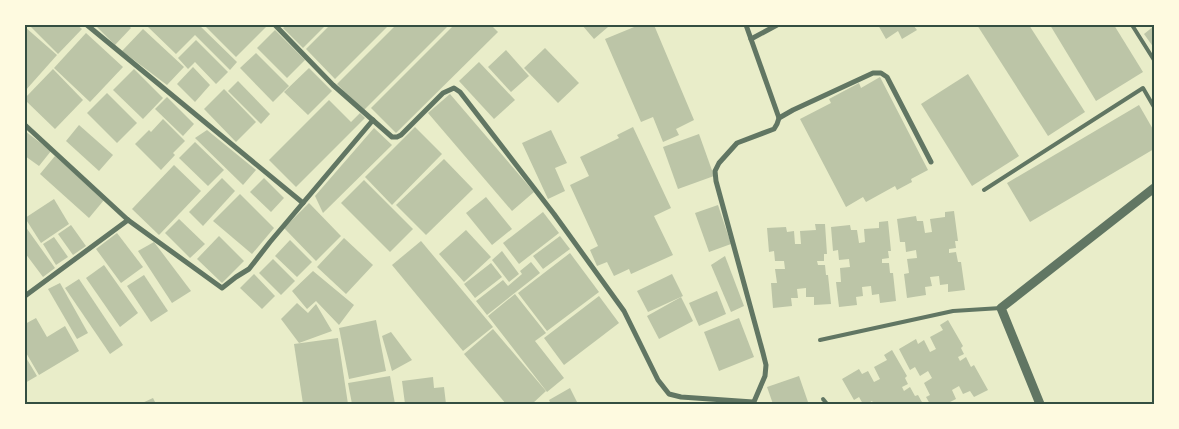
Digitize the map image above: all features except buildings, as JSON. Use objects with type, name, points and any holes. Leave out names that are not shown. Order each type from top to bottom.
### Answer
[{"type":"street","points":[[87,25],[303,203]]},
{"type":"street","points":[[275,25],[332,85],[392,137],[396,137],[444,93],[454,88],[460,92],[554,214],[624,311],[658,380],[669,394],[681,397],[753,403],[765,376],[766,365],[716,181],[715,171],[719,163],[737,142],[774,129],[779,118],[746,25]]},
{"type":"street","points":[[751,39],[777,25]]},
{"type":"street","points":[[779,118],[873,73],[881,72],[887,77],[931,162]]},
{"type":"street","points":[[25,125],[128,220],[222,288],[249,269],[373,120]]},
{"type":"street","points":[[1040,404],[1001,308],[1154,188]]},
{"type":"street","points":[[25,296],[128,220]]},
{"type":"lane","points":[[1132,25],[1154,60]]},
{"type":"lane","points":[[984,190],[1143,88],[1154,107]]},
{"type":"lane","points":[[820,340],[953,311],[1001,308]]},
{"type":"lane","points":[[823,399],[827,404]]}]
